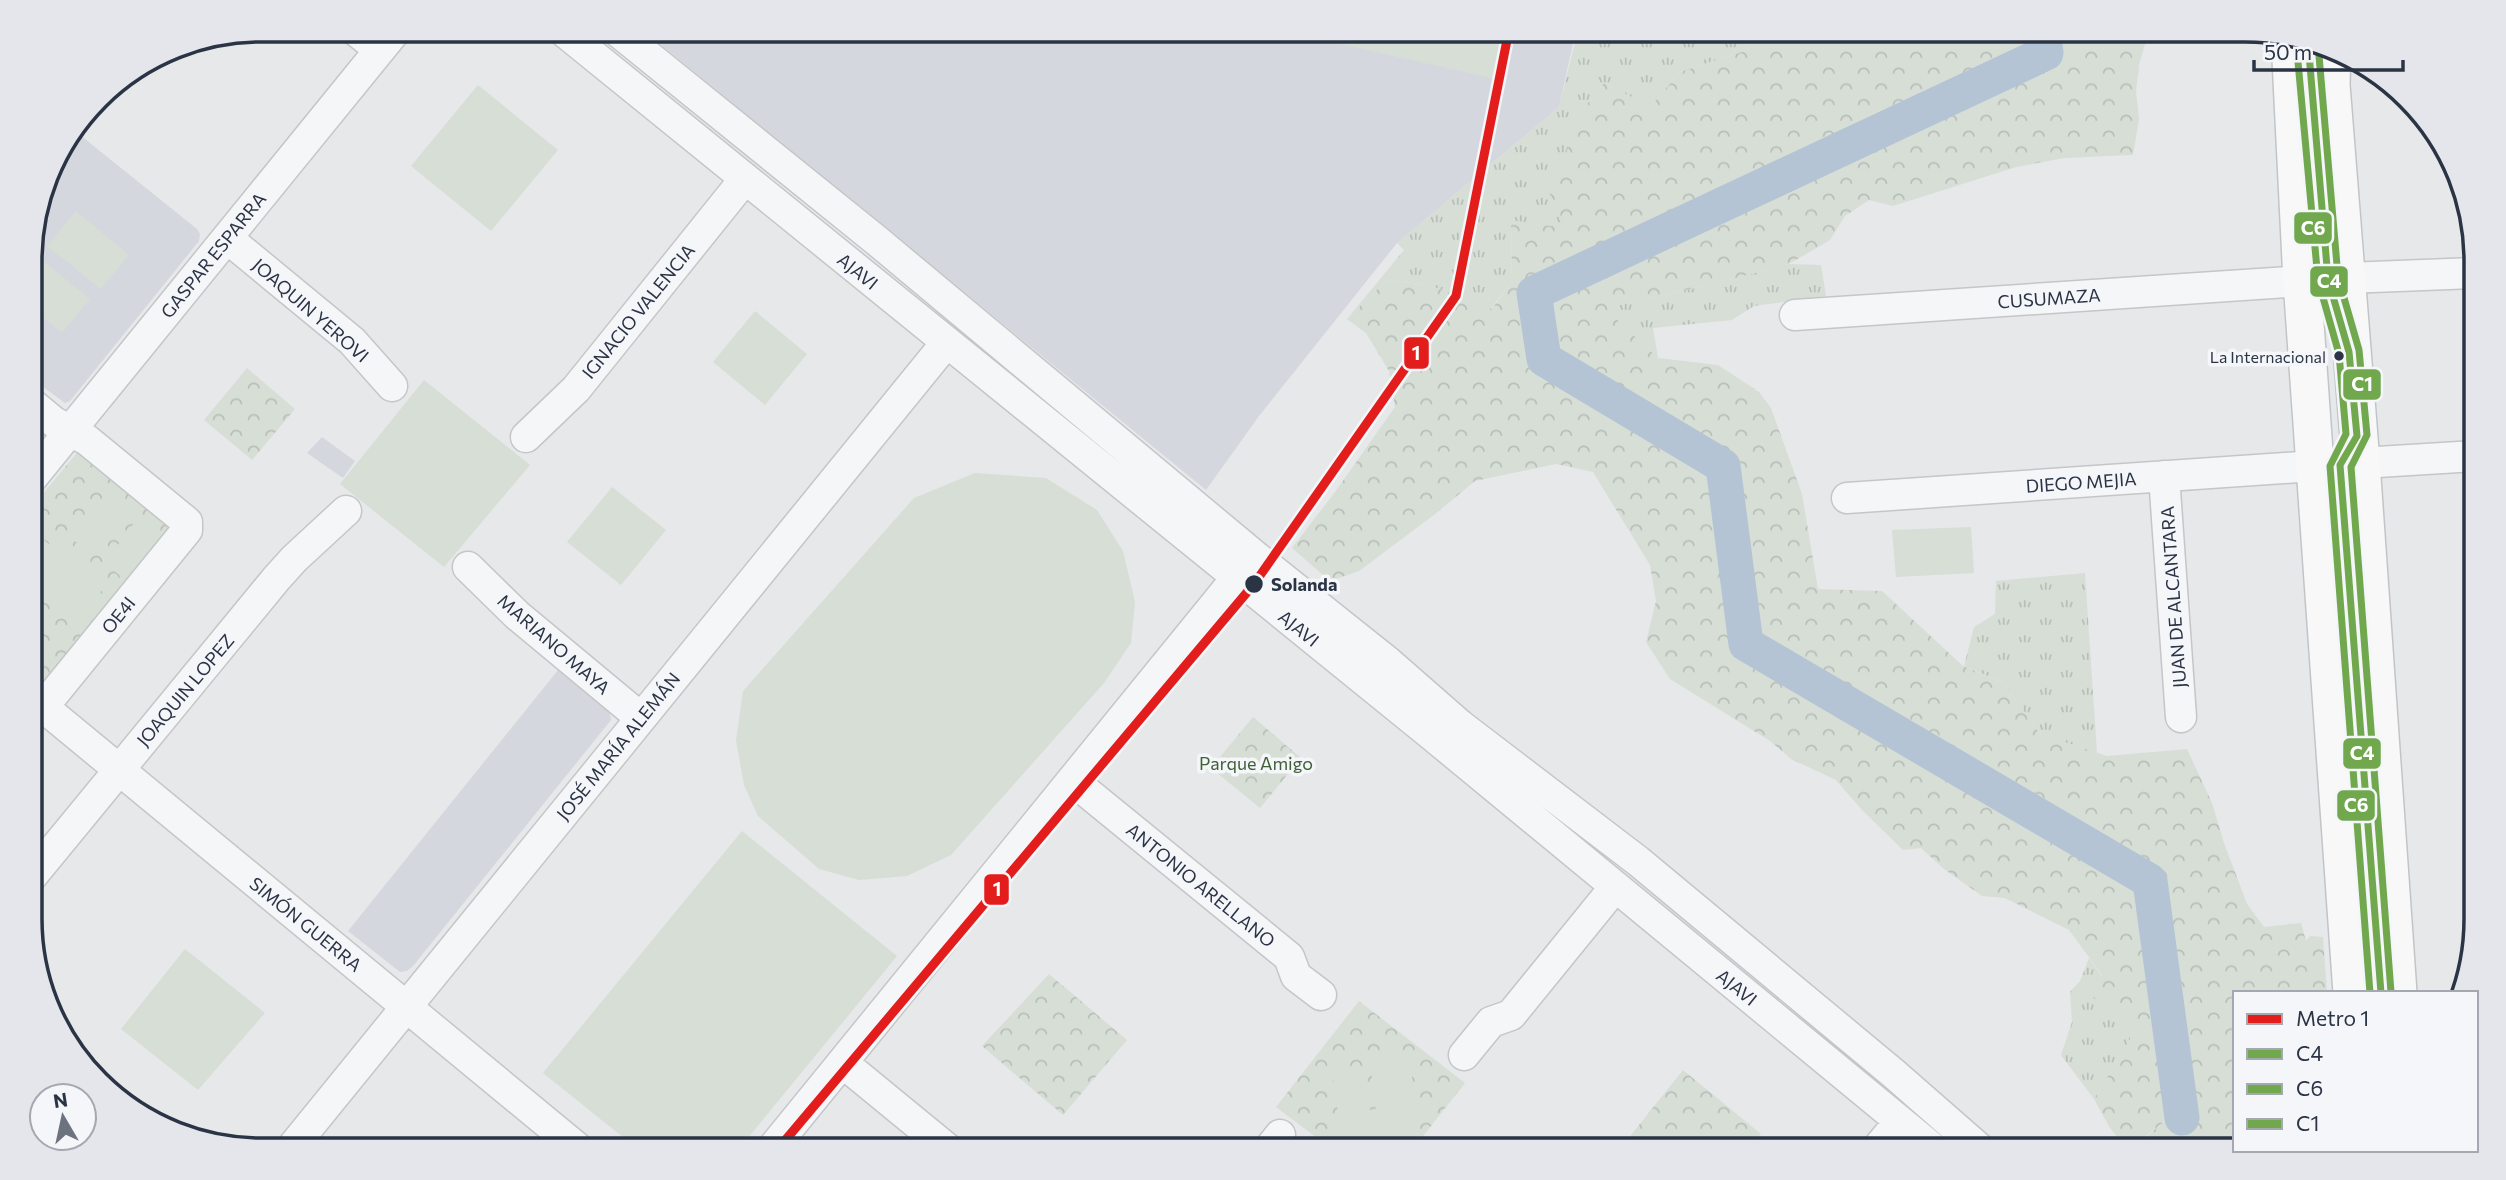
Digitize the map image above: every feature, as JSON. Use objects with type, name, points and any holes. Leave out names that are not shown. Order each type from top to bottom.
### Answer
[{"type":"main road","points":[[2290,47],[2314,466],[2352,991]]},
{"type":"main road","points":[[2332,60],[2331,85],[2398,991]]},
{"type":"street","name":"GASPAR ESPARRA","points":[[42,466],[386,42]]},
{"type":"street","name":"AJAVI","points":[[577,42],[947,342],[1246,567],[1388,662],[1460,725],[1638,861],[1967,1138]]},
{"type":"street","name":"AJAVI","points":[[631,42],[876,240],[1428,732],[1920,1138]]},
{"type":"street","name":"IGNACIO VALENCIA","points":[[526,437],[576,389],[744,180]]},
{"type":"street","name":"JOAQUIN YEROVI","points":[[227,238],[352,341],[392,386]]},
{"type":"street","points":[[2347,278],[2464,273]]},
{"type":"street","name":"CUSUMAZA","points":[[1796,315],[2302,281]]},
{"type":"street","name":"JOSÉ MARÍA ALEMÁN","points":[[300,1138],[947,342]]},
{"type":"street","points":[[42,412],[70,431]]},
{"type":"street","name":"OE4I","points":[[42,696],[187,530],[187,522],[87,440],[70,431]]},
{"type":"street","points":[[2361,463],[2464,457]]},
{"type":"street","name":"DIEGO MEJIA","points":[[1847,498],[2314,466]]},
{"type":"street","name":"JUAN DE ALCANTARA","points":[[2164,477],[2181,717]]},
{"type":"street","name":"JOAQUIN LOPEZ","points":[[42,864],[294,559],[346,511]]},
{"type":"street","name":"MARIANO MAYA","points":[[468,567],[517,615],[641,718]]},
{"type":"street","points":[[781,1138],[1246,567]]},
{"type":"street","name":"SIMÓN GUERRA","points":[[42,706],[566,1138]]},
{"type":"street","name":"ANTONIO ARELLANO","points":[[1072,780],[1289,957],[1296,976],[1321,995]]},
{"type":"street","points":[[1464,1055],[1491,1022],[1511,1016],[1615,887]]},
{"type":"street","points":[[843,1063],[934,1138]]},
{"type":"street","points":[[1886,1138],[1899,1122]]},
{"type":"shaded area","points":[[658,42],[1573,42],[1559,107],[1397,243],[1259,416],[1206,490]]},
{"type":"shaded area","points":[[81,136],[200,234],[199,241],[70,401],[65,403],[42,386],[42,247],[49,204],[65,164]]},
{"type":"shaded area","points":[[322,437],[355,461],[343,478],[307,453]]},
{"type":"shaded area","points":[[558,670],[610,713],[611,720],[413,966],[400,972],[348,931]]},
{"type":"green space","points":[[1331,42],[1504,42],[1496,79]]},
{"type":"green space","points":[[1575,42],[1760,42],[1742,52],[1680,72],[1650,107],[1604,83],[1579,114],[1567,151],[1566,229],[1511,221],[1512,281],[1491,309],[1426,284],[1386,281],[1347,319],[1404,250],[1397,243],[1559,107]]},
{"type":"green space","points":[[1760,42],[2146,42],[2136,91],[2139,119],[2133,155],[2064,158],[2016,167],[1893,206],[1869,200],[1845,216],[1830,240],[1789,264],[1619,305],[1612,315],[1658,358],[1718,365],[1759,392],[1771,408],[1802,494],[1818,589],[1882,591],[1963,666],[2004,683],[2040,734],[2107,756],[2187,749],[2212,803],[2247,904],[2264,927],[2301,923],[2306,941],[2310,936],[2323,937],[2327,991],[2233,991],[2233,1138],[2170,1138],[2173,1131],[2169,1118],[2143,1138],[2118,1138],[2094,1099],[2135,1031],[2124,1007],[2093,998],[2102,975],[2069,930],[2005,898],[1982,896],[1944,869],[1921,848],[1903,850],[1836,780],[1791,759],[1770,741],[1670,679],[1646,642],[1656,601],[1650,565],[1593,472],[1556,464],[1475,481],[1359,571],[1330,581],[1292,548],[1395,407],[1389,371],[1366,333],[1347,319],[1386,281],[1426,284],[1492,309],[1512,281],[1511,220],[1565,228],[1549,192],[1579,114],[1604,83],[1650,107],[1680,72],[1742,52]]},
{"type":"green space","points":[[478,85],[558,150],[491,231],[411,166]]},
{"type":"green space","points":[[76,211],[129,255],[101,289],[47,246]]},
{"type":"green space","points":[[42,260],[90,299],[62,333],[42,317]]},
{"type":"green space","points":[[1789,264],[1821,265],[1826,296],[1754,306],[1732,320],[1653,328],[1658,358],[1612,315],[1619,305]]},
{"type":"green space","points":[[755,311],[807,354],[765,405],[713,362]]},
{"type":"green space","points":[[247,368],[295,409],[252,460],[204,420]]},
{"type":"green space","points":[[424,380],[530,465],[444,567],[340,484]]},
{"type":"green space","points":[[81,448],[176,523],[49,686],[42,680],[42,495]]},
{"type":"green space","points":[[975,473],[1046,478],[1097,510],[1123,551],[1135,602],[1131,643],[1104,683],[951,855],[907,876],[859,880],[819,869],[758,816],[744,785],[736,741],[743,691],[914,498]]},
{"type":"green space","points":[[612,487],[666,530],[621,585],[567,542]]},
{"type":"green space","points":[[106,493],[129,511],[94,556],[71,538]]},
{"type":"green space","points":[[139,517],[163,535],[127,581],[104,563]]},
{"type":"green space","points":[[1971,527],[1974,573],[1896,577],[1892,530]]},
{"type":"green space","points":[[42,539],[105,586],[78,623],[42,596]]},
{"type":"green space","points":[[2085,573],[2097,753],[2040,734],[2004,683],[1964,666],[1974,627],[1995,614],[1996,581]]},
{"type":"green space","name":"Parque Amigo","points":[[1253,717],[1301,758],[1260,808],[1211,768]]},
{"type":"green space","points":[[742,831],[897,956],[748,1138],[624,1138],[543,1073]]},
{"type":"green space","points":[[185,949],[265,1013],[198,1090],[121,1029]]},
{"type":"green space","points":[[2089,958],[2124,1007],[2135,1031],[2094,1099],[2061,1055],[2072,1022],[2070,992],[2080,981]]},
{"type":"green space","points":[[1049,974],[1127,1040],[1063,1115],[982,1046]]},
{"type":"green space","points":[[1359,1001],[1465,1083],[1421,1138],[1317,1138],[1276,1107]]},
{"type":"green space","points":[[1408,1050],[1420,1131],[1379,1135],[1369,1054]]},
{"type":"green space","points":[[1364,1068],[1373,1129],[1341,1133],[1332,1072]]},
{"type":"green space","points":[[1683,1070],[1761,1134],[1758,1138],[1629,1138]]},
{"type":"green space","points":[[2169,1118],[2173,1131],[2170,1138],[2145,1138]]},
{"type":"waterway","points":[[2045,42],[2046,53],[1534,293],[1544,359],[1723,466],[1746,644],[2150,881],[2182,1118]]},
{"type":"metro line","name":"1","points":[[787,1138],[1254,584],[1456,296],[1507,42]]},
{"type":"transit line","name":"C6","points":[[2297,48],[2318,280],[2339,354],[2346,434],[2330,466],[2370,991]]},
{"type":"transit line","name":"C4","points":[[2309,52],[2328,279],[2349,352],[2357,436],[2340,465],[2381,991]]},
{"type":"transit line","name":"C1","points":[[2319,55],[2338,277],[2359,350],[2367,435],[2351,467],[2391,991]]},
{"type":"place","name":"La Internacional","points":[[2339,356]]},
{"type":"place","name":"Solanda","points":[[1254,584]]}]
